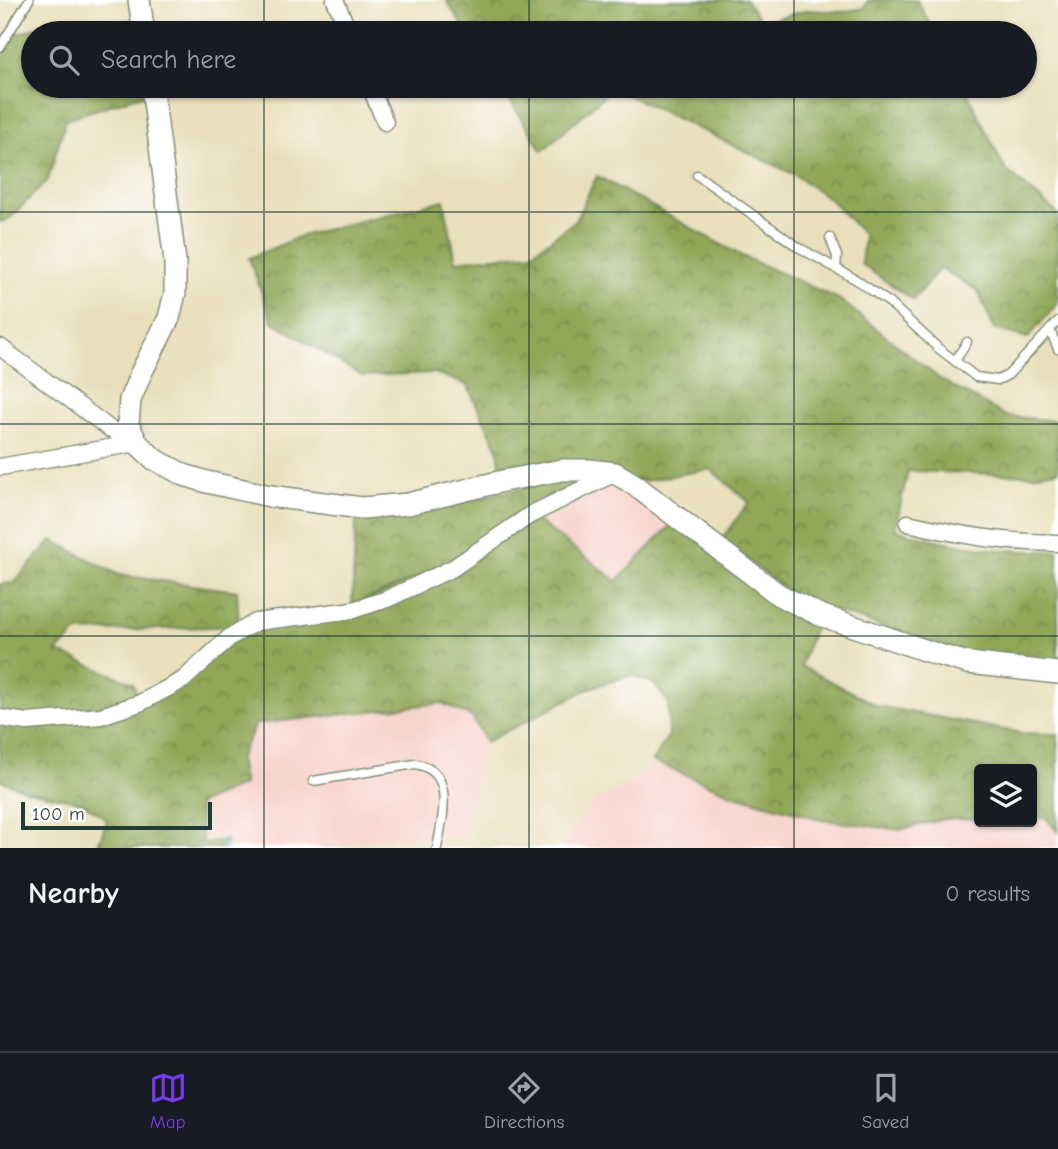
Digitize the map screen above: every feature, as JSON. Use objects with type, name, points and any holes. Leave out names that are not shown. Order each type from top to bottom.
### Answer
[{"type":"street","points":[[139,0],[142,21]]},
{"type":"street","points":[[335,0],[344,21]]},
{"type":"street","points":[[137,443],[128,424],[130,400],[169,318],[175,293],[175,261],[154,98]]},
{"type":"street","points":[[375,98],[385,122]]},
{"type":"street","points":[[0,347],[110,429],[137,443],[164,466],[207,482],[281,498],[362,509],[408,504],[503,481],[562,471],[615,473],[632,483],[779,595],[796,604],[878,635],[968,663],[1058,674]]},
{"type":"street","points":[[0,467],[137,443]]},
{"type":"street","points":[[0,718],[26,722],[101,716],[139,703],[183,680],[230,637],[256,622],[353,610],[387,599],[453,568],[530,514],[615,473]]},
{"type":"street","points":[[908,523],[962,536],[1058,543]]},
{"type":"lane","points":[[0,47],[29,0]]},
{"type":"lane","points":[[697,175],[798,247],[855,279],[890,303],[976,377],[998,380],[1016,369],[1058,321]]},
{"type":"lane","points":[[831,238],[837,256],[835,269]]},
{"type":"lane","points":[[1050,330],[1058,349]]},
{"type":"lane","points":[[955,361],[967,342]]},
{"type":"lane","points":[[313,781],[422,765],[436,773],[443,785],[443,815],[437,848]]},
{"type":"shaded area","points":[[610,488],[628,490],[673,523],[617,581],[536,520],[555,508]]},
{"type":"shaded area","points":[[442,703],[472,717],[486,742],[464,839],[373,839],[332,848],[225,848],[226,841],[203,845],[198,804],[244,785],[238,759],[256,724]]},
{"type":"shaded area","points":[[652,761],[734,795],[824,820],[900,830],[944,819],[974,820],[974,827],[1037,827],[1037,818],[1046,818],[1058,833],[1058,848],[560,848],[595,800],[614,792],[644,772]]},
{"type":"green space","points":[[446,0],[746,0],[760,21],[459,21]]},
{"type":"green space","points":[[868,0],[917,0],[928,21],[765,21],[808,10],[843,12],[864,8]]},
{"type":"green space","points":[[21,33],[21,98],[132,98],[66,119],[48,180],[9,219],[0,222],[0,41]]},
{"type":"green space","points":[[509,98],[602,98],[542,151]]},
{"type":"green space","points":[[634,98],[970,98],[1005,169],[1058,214],[1058,303],[1028,338],[994,329],[978,291],[940,268],[913,300],[861,264],[864,235],[830,199],[793,174]]},
{"type":"green space","points":[[597,176],[740,255],[839,299],[940,379],[1006,416],[1058,421],[1058,471],[1031,475],[908,471],[895,529],[975,547],[1058,551],[1058,665],[965,654],[798,599],[721,540],[749,502],[710,469],[644,481],[501,473],[498,449],[467,385],[435,373],[362,376],[272,321],[249,258],[304,235],[444,200],[456,261],[532,253],[575,221]]},
{"type":"green space","points":[[565,478],[593,478],[416,580],[352,604],[356,520],[409,514]]},
{"type":"green space","points":[[536,520],[617,581],[673,523],[816,621],[801,666],[878,706],[1022,733],[1058,734],[1058,833],[1046,818],[1037,818],[1037,764],[974,764],[974,819],[944,819],[900,830],[824,820],[734,795],[652,761],[669,735],[668,702],[654,684],[632,675],[590,688],[486,742],[472,717],[442,703],[256,724],[239,759],[244,785],[198,804],[203,844],[226,840],[225,848],[97,848],[107,820],[82,802],[28,791],[0,780],[0,723],[104,719],[250,631],[327,620]]},
{"type":"green space","points":[[52,540],[119,575],[237,591],[239,626],[77,632],[57,652],[133,683],[138,697],[100,710],[49,717],[0,713],[0,584],[14,583]]}]
